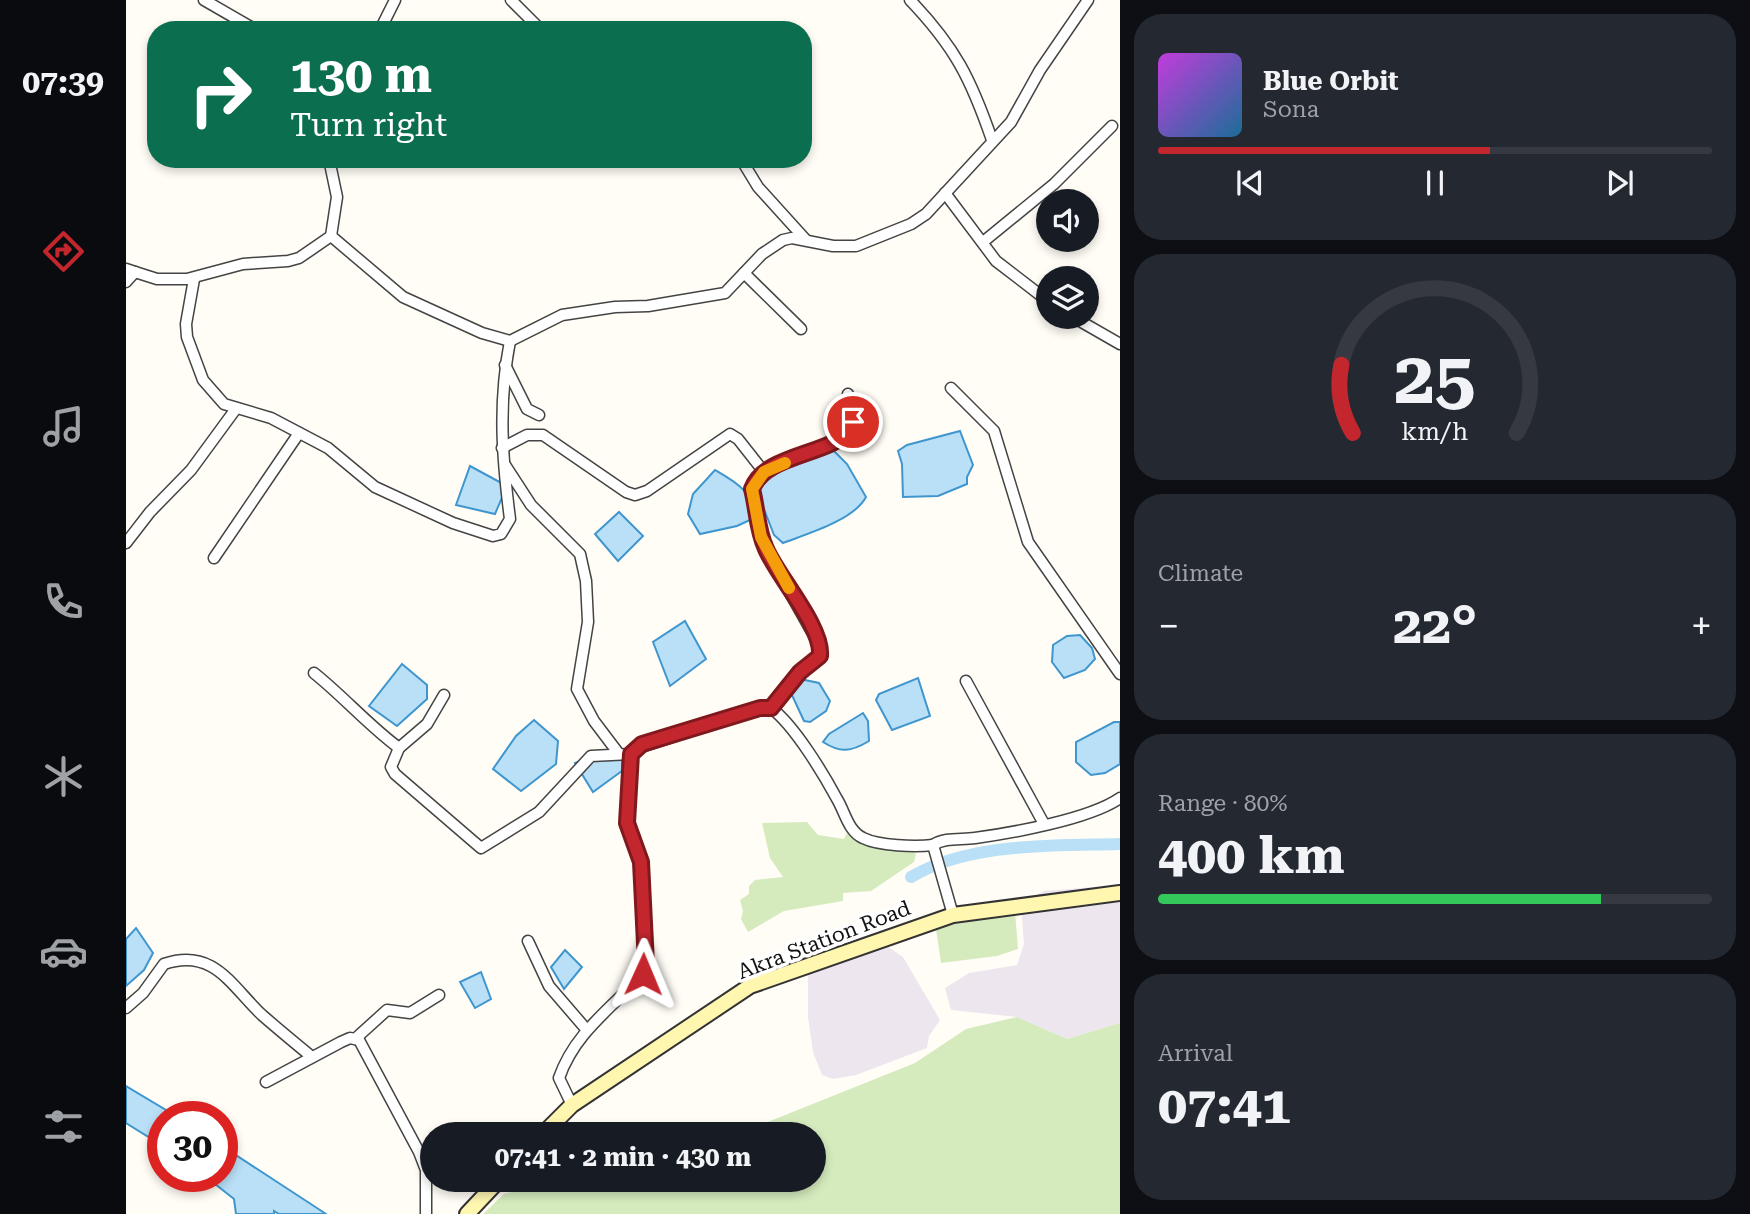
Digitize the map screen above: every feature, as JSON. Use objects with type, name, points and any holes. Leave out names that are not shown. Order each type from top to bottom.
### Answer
[{"type":"main road","name":"Akra Station Road","points":[[555,1122],[572,1105],[750,986],[953,915],[1120,893]]},
{"type":"main road","points":[[467,1214],[488,1192]]},
{"type":"street","points":[[204,0],[240,21]]},
{"type":"street","points":[[384,21],[395,0]]},
{"type":"street","points":[[511,0],[532,21]]},
{"type":"street","points":[[910,0],[950,45],[968,74],[992,140]]},
{"type":"street","points":[[331,236],[403,297],[482,333],[510,341],[562,316],[719,295],[730,290],[762,254],[783,240],[833,246],[870,243],[926,214],[1011,122],[1040,70],[1088,0]]},
{"type":"street","points":[[982,242],[1054,184],[1112,126]]},
{"type":"street","points":[[331,168],[337,197],[331,236]]},
{"type":"street","points":[[746,168],[758,187],[806,241]]},
{"type":"street","points":[[945,193],[1011,275],[1036,293]]},
{"type":"street","points":[[126,282],[131,270],[157,279],[176,280],[190,279],[243,264],[288,261],[331,236]]},
{"type":"street","points":[[744,273],[801,329]]},
{"type":"street","points":[[190,279],[187,337],[203,380],[214,396],[235,410],[271,418],[339,455],[375,486],[453,523],[494,536],[501,534],[510,519],[502,462],[500,400],[510,341]]},
{"type":"street","points":[[1094,329],[1120,344]]},
{"type":"street","points":[[505,365],[527,409],[539,415]]},
{"type":"street","points":[[951,388],[994,431],[1028,542],[1120,674]]},
{"type":"street","points":[[771,708],[800,672],[817,661],[821,648],[761,537],[752,489],[764,472],[846,436],[853,422],[848,394]]},
{"type":"street","points":[[126,543],[150,512],[191,470],[235,410]]},
{"type":"street","points":[[214,558],[299,433]]},
{"type":"street","points":[[502,448],[527,435],[543,435],[626,492],[635,495],[647,491],[730,434],[738,439],[764,472]]},
{"type":"street","points":[[502,462],[531,505],[580,554],[588,622],[577,689],[594,721],[619,754]]},
{"type":"street","points":[[314,673],[347,699],[371,727],[399,748]]},
{"type":"street","points":[[966,681],[1044,824]]},
{"type":"street","points":[[444,695],[427,724],[399,748],[391,761],[395,774],[484,848],[545,807],[591,755],[631,754],[642,744],[760,708],[771,708]]},
{"type":"street","points":[[771,708],[806,751],[837,799],[848,824],[863,838],[933,849],[1076,816],[1120,798]]},
{"type":"street","points":[[572,1105],[559,1078],[586,1029],[643,974],[646,964],[641,862],[627,823],[631,754]]},
{"type":"street","points":[[933,849],[953,915]]},
{"type":"street","points":[[528,941],[549,986],[586,1029]]},
{"type":"street","points":[[126,1008],[144,993],[164,964],[207,964],[223,972],[261,1014],[312,1057]]},
{"type":"street","points":[[266,1082],[341,1042],[355,1039],[387,1010],[411,1013],[439,995]]},
{"type":"street","points":[[355,1039],[366,1050],[419,1152],[426,1170],[426,1214]]},
{"type":"shaded area","points":[[1120,885],[1120,1023],[1067,1039],[1017,1017],[951,1010],[945,988],[969,973],[1017,965],[1024,944],[1021,903],[1044,891]]},
{"type":"shaded area","points":[[881,942],[903,957],[940,1020],[929,1036],[927,1048],[856,1075],[833,1079],[822,1075],[813,1052],[808,1017],[808,968]]},
{"type":"green space","points":[[807,822],[818,835],[844,839],[847,833],[853,832],[865,845],[908,849],[916,854],[914,862],[871,891],[843,893],[843,901],[784,911],[748,932],[741,919],[743,911],[740,900],[749,894],[749,886],[755,880],[783,877],[770,858],[762,823]]},
{"type":"green space","points":[[1014,899],[1018,949],[997,956],[941,963],[936,929],[937,913]]},
{"type":"green space","points":[[1017,1017],[1067,1039],[1120,1023],[1120,1214],[483,1214],[504,1194],[511,1192],[826,1192],[826,1122],[768,1122],[915,1063],[966,1029]]},
{"type":"water","points":[[960,431],[973,465],[967,477],[967,484],[938,496],[903,497],[902,464],[898,451],[907,445]]},
{"type":"water","points":[[821,449],[833,450],[847,464],[866,497],[851,513],[841,519],[783,543],[774,535],[755,486],[768,472]]},
{"type":"water","points":[[470,466],[507,486],[495,514],[456,505]]},
{"type":"water","points":[[715,470],[736,483],[748,495],[753,510],[752,519],[737,526],[700,534],[688,514],[693,494]]},
{"type":"water","points":[[619,512],[643,536],[618,561],[595,534]]},
{"type":"water","points":[[685,621],[706,659],[670,686],[653,642]]},
{"type":"water","points":[[1080,635],[1092,648],[1095,659],[1085,670],[1064,678],[1052,662],[1053,645],[1067,636]]},
{"type":"water","points":[[402,664],[427,685],[427,699],[397,726],[369,706]]},
{"type":"water","points":[[918,678],[930,716],[892,730],[876,700],[879,694]]},
{"type":"water","points":[[800,679],[819,683],[830,701],[826,711],[810,722],[804,721],[791,693]]},
{"type":"water","points":[[863,713],[868,721],[869,741],[846,750],[823,742],[829,734]]},
{"type":"water","points":[[534,720],[558,741],[556,764],[521,791],[493,769],[516,736]]},
{"type":"water","points":[[1114,722],[1120,722],[1120,764],[1105,773],[1091,775],[1076,762],[1076,742]]},
{"type":"water","points":[[616,747],[626,768],[593,792],[575,763]]},
{"type":"water","points":[[136,928],[153,953],[144,970],[126,986],[126,939]]},
{"type":"water","points":[[565,950],[582,967],[564,989],[551,967]]},
{"type":"water","points":[[481,972],[491,999],[475,1008],[460,982]]},
{"type":"water","points":[[126,1086],[151,1101],[147,1101],[147,1136],[126,1123]]},
{"type":"water","points":[[238,1156],[326,1214],[279,1214],[274,1211],[274,1214],[236,1214],[234,1199],[225,1192],[238,1192]]},
{"type":"waterway","points":[[911,877],[959,857],[985,852],[1040,846],[1120,844]]},
{"type":"slow traffic","points":[[785,463],[764,472],[752,489],[761,537],[789,588]]},
{"type":"route","points":[[643,974],[646,964],[643,877],[641,862],[627,823],[628,761],[635,749],[642,744],[760,708],[771,708],[800,672],[817,661],[821,648],[813,629],[761,537],[752,489],[764,472],[846,436],[853,422]]}]
